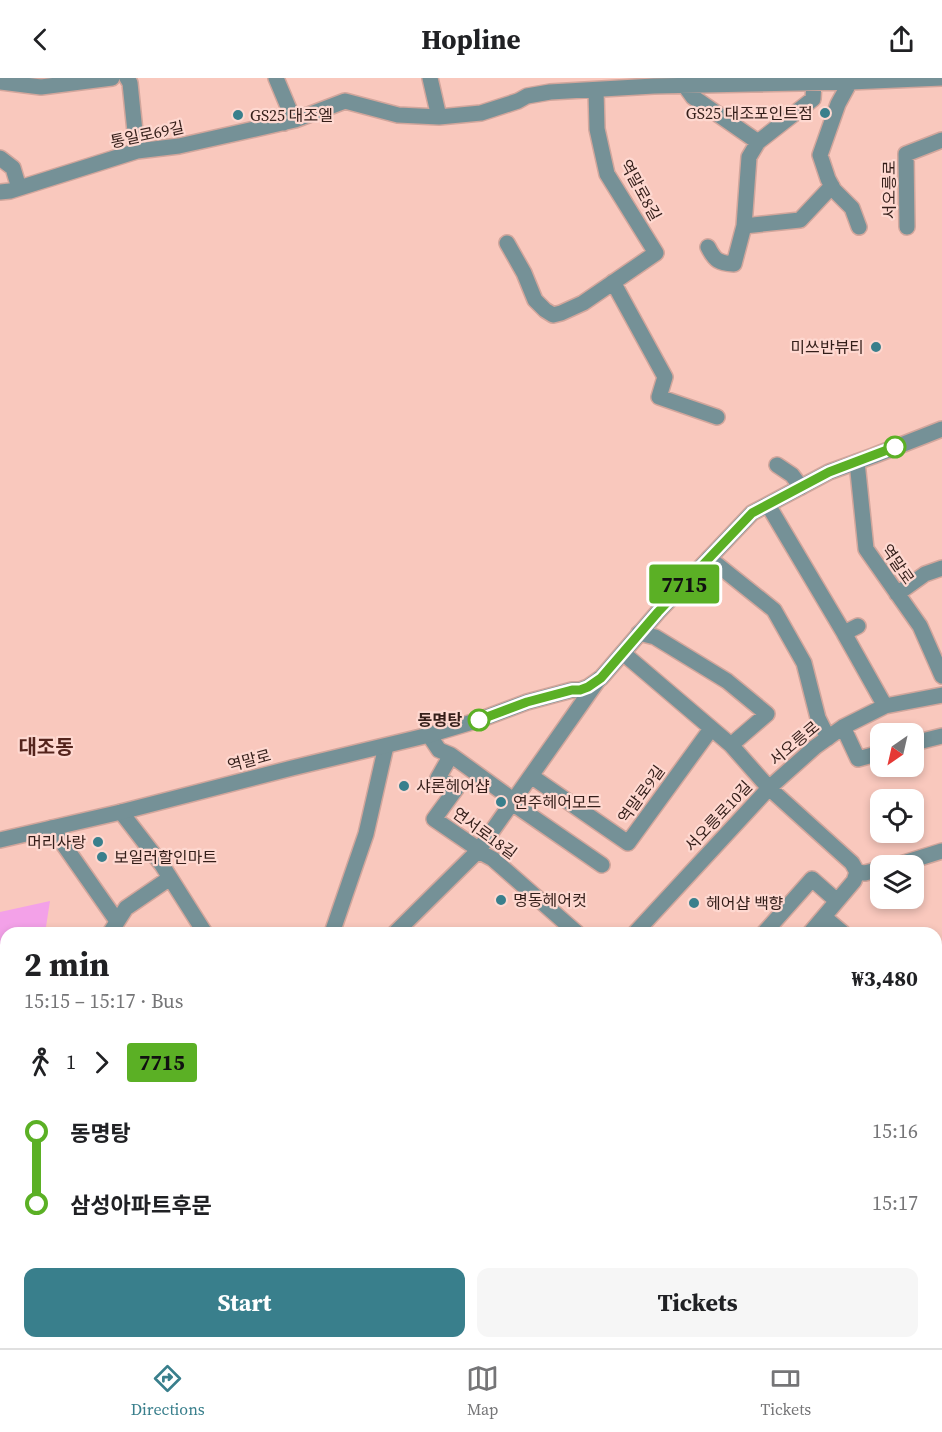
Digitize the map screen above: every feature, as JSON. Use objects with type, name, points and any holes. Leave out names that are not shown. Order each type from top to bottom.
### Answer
[{"type":"street","points":[[0,82],[41,87],[112,78]]},
{"type":"street","points":[[127,78],[130,83],[137,152]]},
{"type":"street","points":[[276,78],[289,109],[284,123]]},
{"type":"street","points":[[430,78],[439,117]]},
{"type":"street","name":"통일로69길","points":[[0,192],[10,191],[137,152],[179,146],[284,123],[345,101],[398,114],[439,117],[481,113],[518,101],[550,85],[596,90],[942,78]]},
{"type":"street","points":[[850,80],[838,104],[820,155],[828,179],[852,208],[859,227]]},
{"type":"street","points":[[708,247],[714,257],[723,263],[734,264],[744,226],[749,157],[758,142],[813,99],[814,82]]},
{"type":"street","points":[[685,86],[693,97],[758,142]]},
{"type":"street","name":"역말로8길","points":[[507,243],[524,273],[535,300],[553,315],[561,314],[583,303],[656,253],[607,174],[597,129],[596,90]]},
{"type":"street","name":"서오릉로","points":[[907,227],[906,154],[942,140]]},
{"type":"street","points":[[0,158],[13,168],[19,188]]},
{"type":"street","points":[[744,226],[800,220],[832,186]]},
{"type":"street","points":[[613,282],[665,377],[659,397],[717,417]]},
{"type":"street","name":"역말로","points":[[0,840],[429,735],[527,702],[588,687],[599,679],[752,513],[829,472],[942,429]]},
{"type":"street","name":"역말로","points":[[856,462],[866,549],[920,626],[942,676]]},
{"type":"street","points":[[777,465],[792,475],[801,487]]},
{"type":"street","points":[[768,505],[851,630],[885,706]]},
{"type":"street","points":[[709,558],[774,610],[804,663],[818,718],[828,738]]},
{"type":"street","points":[[897,594],[925,574],[942,568]]},
{"type":"street","points":[[639,633],[655,637],[728,681],[767,714],[731,745]]},
{"type":"street","points":[[622,653],[731,745],[769,788]]},
{"type":"street","points":[[402,927],[478,851],[599,679]]},
{"type":"street","name":"서오릉로","points":[[769,788],[815,747],[843,727],[885,706],[942,695]]},
{"type":"street","name":"서오릉로","points":[[843,727],[858,759],[870,756]]},
{"type":"street","name":"역말로9길","points":[[531,776],[628,843],[711,729]]},
{"type":"street","points":[[429,735],[439,750],[451,755],[508,797],[512,803],[602,865]]},
{"type":"street","points":[[924,740],[942,735]]},
{"type":"street","points":[[334,927],[366,834],[386,746]]},
{"type":"street","name":"연서로18길","points":[[451,755],[438,778],[456,789],[434,819],[493,859],[570,927]]},
{"type":"street","name":"서오릉로10길","points":[[642,927],[769,788],[852,863],[857,872]]},
{"type":"street","points":[[121,812],[162,865],[201,927]]},
{"type":"street","points":[[52,828],[114,927],[126,908],[170,878]]},
{"type":"street","points":[[924,857],[942,851]]},
{"type":"street","points":[[815,927],[854,881],[857,872],[870,872]]},
{"type":"street","points":[[769,927],[812,879],[837,901]]},
{"type":"street","points":[[824,916],[836,927]]},
{"type":"shaded area","points":[[50,901],[46,927],[0,927],[0,912]]},
{"type":"bus line","name":"7715","points":[[479,720],[527,702],[588,687],[601,678],[658,612],[752,513],[829,472],[895,447]]},
{"type":"place","name":"GS25 대조포인트점","points":[[825,113]]},
{"type":"place","name":"GS25 대조엘","points":[[238,115]]},
{"type":"place","name":"미쓰반뷰티","points":[[876,347]]},
{"type":"place","name":"동명탕","points":[[479,720]]},
{"type":"place","name":"샤론헤어샵","points":[[404,786]]},
{"type":"place","name":"연주헤어모드","points":[[501,802]]},
{"type":"place","name":"머리사랑","points":[[98,842]]},
{"type":"place","name":"보일러할인마트","points":[[102,857]]},
{"type":"place","name":"명동헤어컷","points":[[501,900]]},
{"type":"place","name":"헤어샵 백향","points":[[694,903]]},
{"type":"district","name":"대조동","points":[[46,747]]}]
